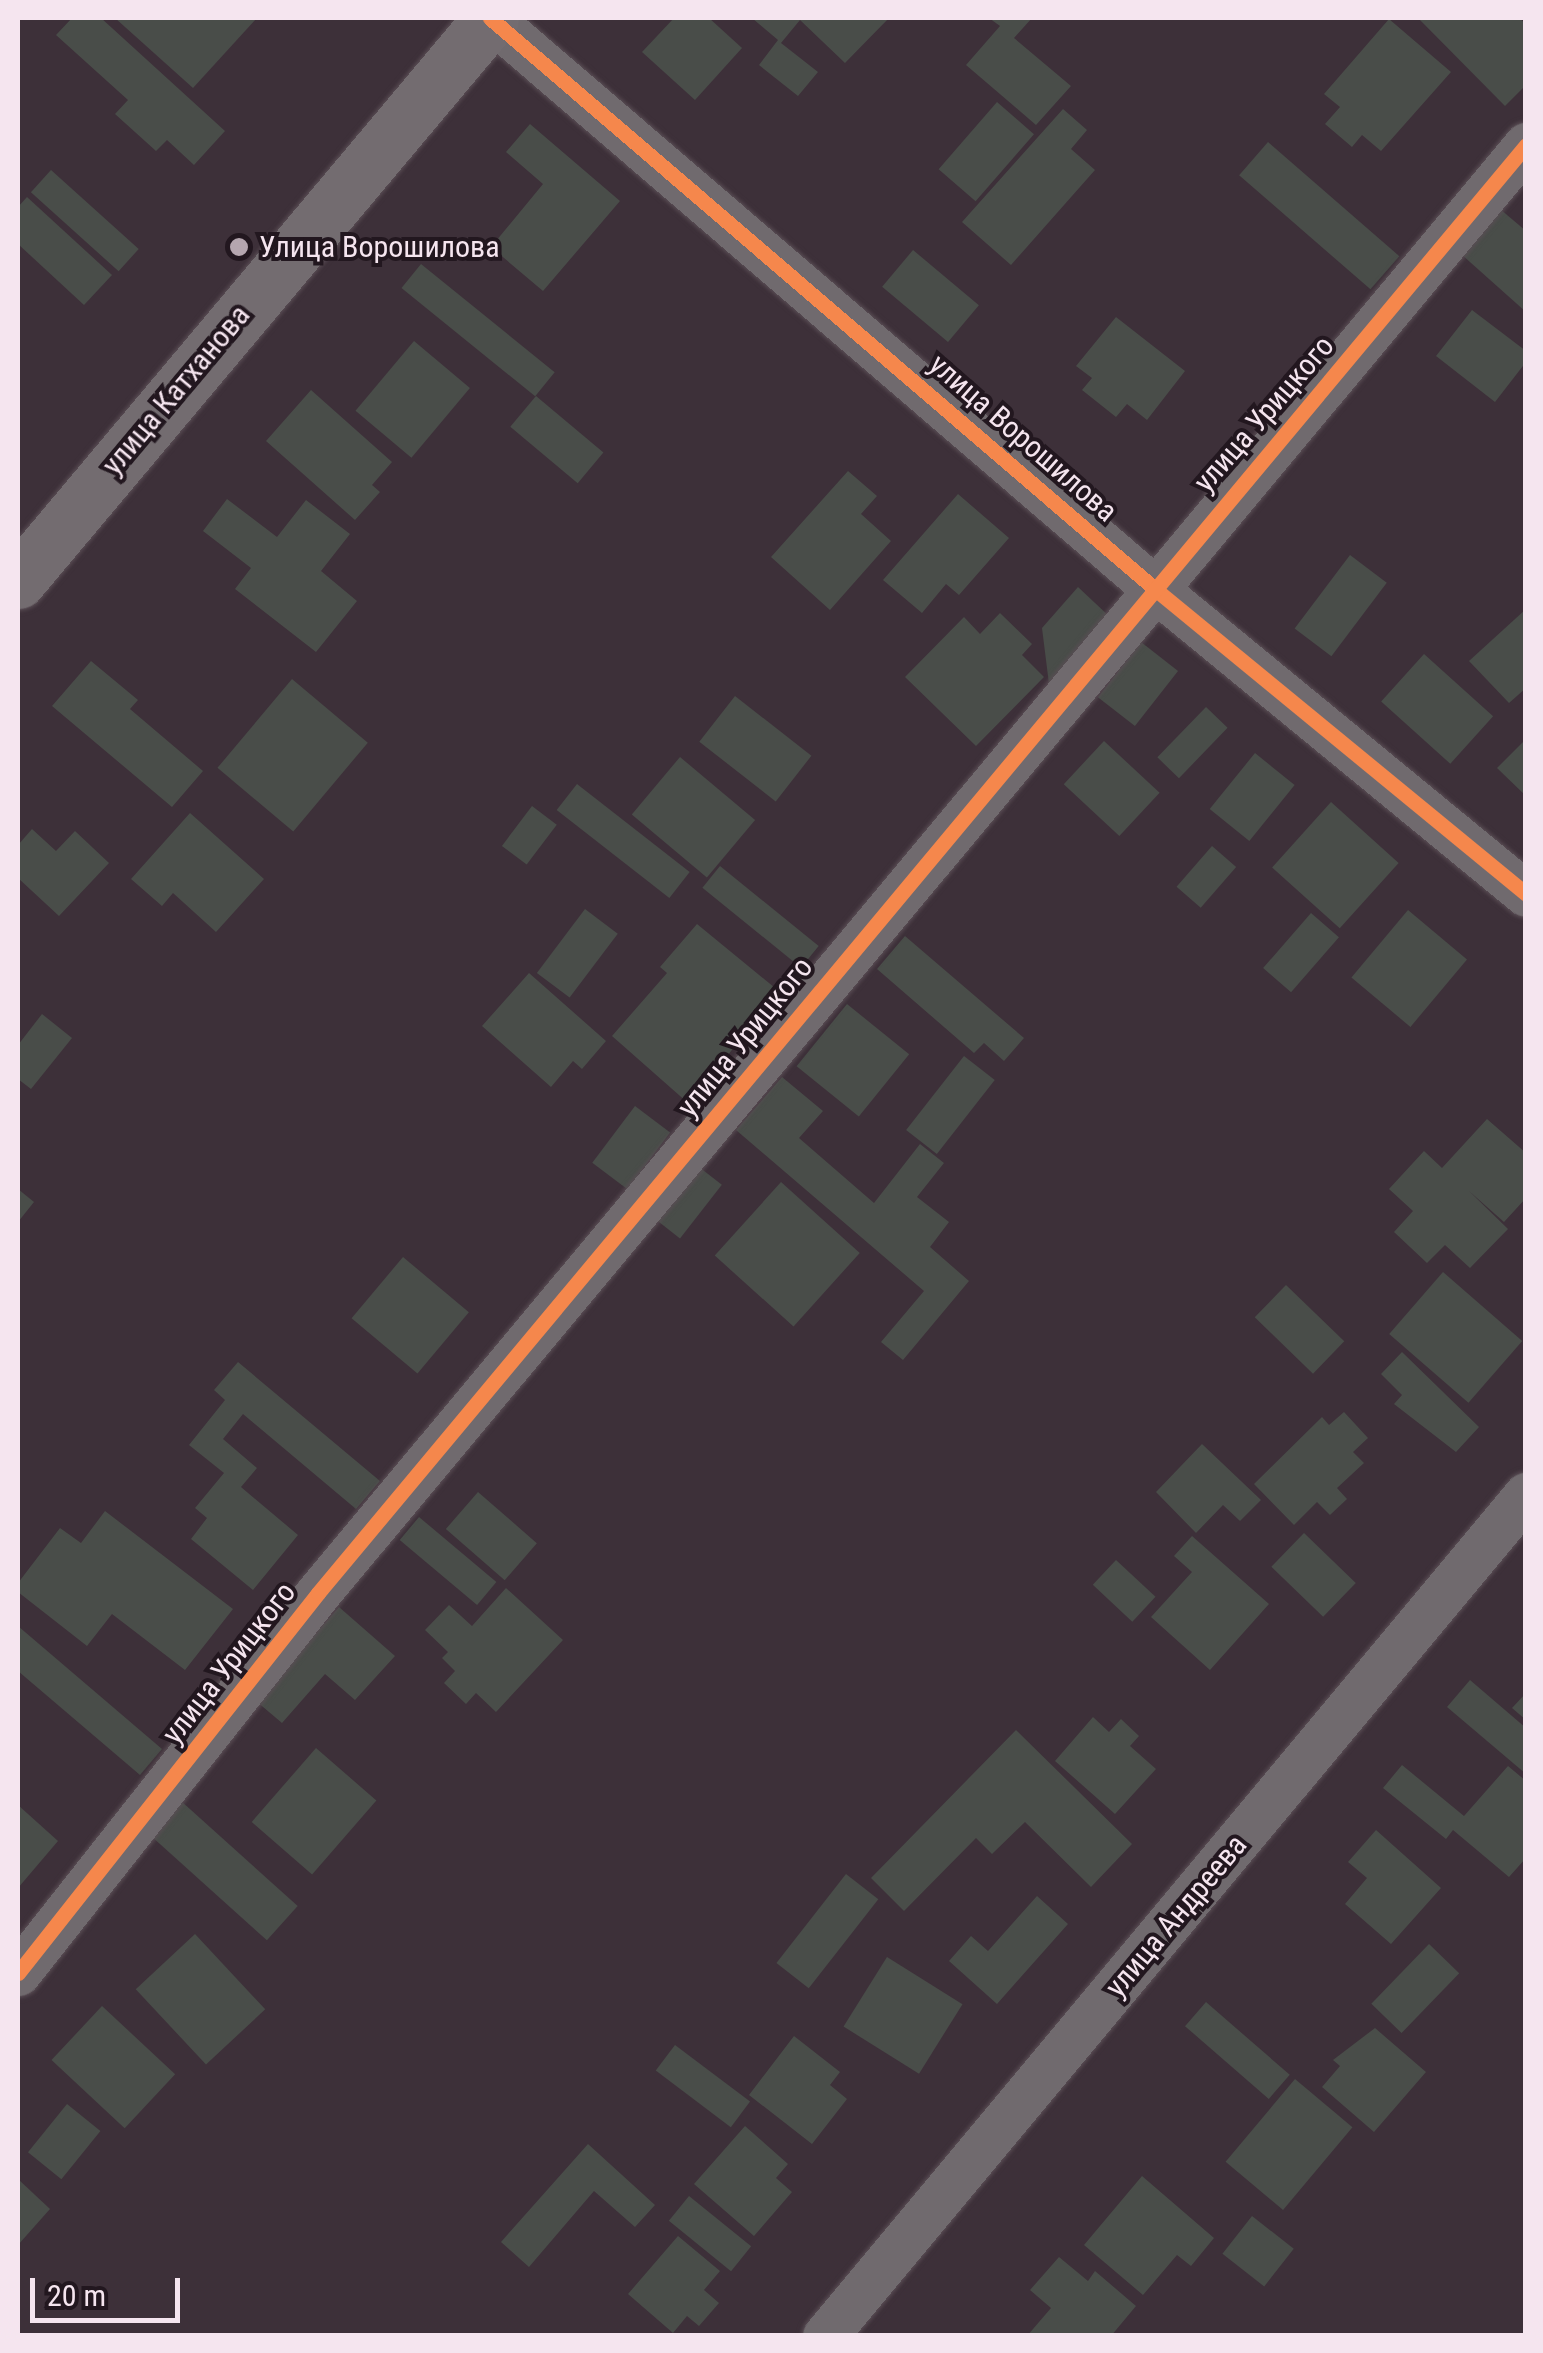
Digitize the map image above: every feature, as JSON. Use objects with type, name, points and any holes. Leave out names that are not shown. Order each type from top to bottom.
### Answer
[{"type":"street","name":"улица Катханова","points":[[18,581],[491,18]]},
{"type":"street","name":"улица Ворошилова","points":[[491,18],[1155,589],[1526,894]]},
{"type":"street","name":"улица Урицкого","points":[[18,1973],[318,1593],[1526,145]]},
{"type":"street","name":"улица Андреева","points":[[824,2336],[1526,1495]]},
{"type":"building","points":[[72,18],[101,18],[225,131],[194,165],[167,140],[156,151],[115,114],[128,100],[56,35]]},
{"type":"building","points":[[115,18],[257,18],[193,88]]},
{"type":"building","points":[[674,18],[709,18],[742,48],[695,100],[642,52]]},
{"type":"building","points":[[752,18],[889,18],[845,63],[800,20],[781,43],[818,72],[798,96],[759,65],[778,40]]},
{"type":"building","points":[[989,18],[1032,18],[1014,38],[1071,86],[1036,125],[966,65],[1000,26]]},
{"type":"building","points":[[1418,18],[1519,18],[1526,24],[1526,85],[1505,106]]},
{"type":"building","points":[[1389,19],[1451,72],[1381,151],[1362,135],[1352,147],[1325,124],[1340,107],[1324,94]]},
{"type":"building","points":[[997,102],[1034,134],[976,201],[939,169]]},
{"type":"building","points":[[1063,109],[1087,130],[1071,149],[1095,170],[1011,265],[962,222]]},
{"type":"building","points":[[530,124],[620,201],[543,291],[491,247],[543,184],[506,152]]},
{"type":"building","points":[[1268,142],[1399,256],[1370,289],[1239,175]]},
{"type":"building","points":[[51,170],[139,249],[119,271],[31,192]]},
{"type":"building","points":[[27,197],[112,275],[84,305],[18,244],[18,207]]},
{"type":"building","points":[[1500,209],[1526,231],[1526,312],[1461,254]]},
{"type":"building","points":[[913,250],[979,305],[948,342],[882,287]]},
{"type":"building","points":[[421,264],[555,372],[535,396],[401,288]]},
{"type":"building","points":[[1472,310],[1526,351],[1526,362],[1495,402],[1436,356]]},
{"type":"building","points":[[1116,317],[1185,371],[1147,420],[1127,404],[1116,417],[1082,390],[1092,378],[1076,366]]},
{"type":"building","points":[[414,341],[470,388],[411,458],[356,411]]},
{"type":"building","points":[[311,390],[392,462],[372,485],[380,492],[355,520],[266,441]]},
{"type":"building","points":[[536,396],[603,453],[578,483],[510,427]]},
{"type":"building","points":[[848,471],[877,496],[861,514],[891,541],[830,610],[771,557]]},
{"type":"building","points":[[958,494],[1009,538],[959,595],[946,584],[922,613],[883,580]]},
{"type":"building","points":[[227,499],[277,537],[306,500],[350,534],[321,571],[357,601],[316,652],[235,589],[251,568],[203,531]]},
{"type":"building","points":[[1350,555],[1387,583],[1331,656],[1295,628]]},
{"type":"building","points":[[1078,587],[1111,618],[1049,684],[1042,628]]},
{"type":"building","points":[[1526,609],[1526,688],[1509,703],[1469,661]]},
{"type":"building","points":[[1000,613],[1032,644],[1022,655],[1044,677],[976,746],[905,677],[964,617],[980,634]]},
{"type":"building","points":[[1141,642],[1178,671],[1135,726],[1098,697]]},
{"type":"building","points":[[1424,654],[1493,716],[1450,764],[1381,702]]},
{"type":"building","points":[[91,661],[138,700],[130,709],[203,771],[172,807],[52,706]]},
{"type":"building","points":[[292,679],[368,743],[293,831],[217,768]]},
{"type":"building","points":[[735,696],[811,756],[776,801],[699,742]]},
{"type":"building","points":[[1206,707],[1228,728],[1179,778],[1157,757]]},
{"type":"building","points":[[1526,739],[1526,796],[1497,768]]},
{"type":"building","points":[[1104,741],[1160,793],[1119,836],[1064,784]]},
{"type":"building","points":[[1255,753],[1295,785],[1249,841],[1210,809]]},
{"type":"building","points":[[680,757],[755,820],[707,877],[632,814]]},
{"type":"building","points":[[577,784],[690,872],[669,898],[557,810]]},
{"type":"building","points":[[1331,802],[1399,863],[1340,928],[1272,867]]},
{"type":"building","points":[[532,806],[557,825],[527,865],[502,846]]},
{"type":"building","points":[[190,813],[264,879],[216,932],[173,893],[162,906],[131,879]]},
{"type":"building","points":[[32,829],[56,851],[75,831],[109,863],[59,916],[18,878],[18,845]]},
{"type":"building","points":[[1212,846],[1236,867],[1201,908],[1177,887]]},
{"type":"building","points":[[720,866],[819,946],[801,968],[702,888]]},
{"type":"building","points":[[585,909],[618,934],[570,998],[537,973]]},
{"type":"building","points":[[1408,910],[1467,959],[1410,1027],[1351,977]]},
{"type":"building","points":[[1311,913],[1339,937],[1291,992],[1263,968]]},
{"type":"building","points":[[697,924],[780,992],[688,1103],[612,1036],[667,973],[660,967]]},
{"type":"building","points":[[905,936],[1024,1038],[1004,1061],[984,1043],[974,1053],[877,969]]},
{"type":"building","points":[[529,973],[606,1041],[582,1069],[573,1061],[551,1087],[482,1026]]},
{"type":"building","points":[[847,1004],[909,1054],[859,1117],[797,1066]]},
{"type":"building","points":[[42,1014],[72,1038],[31,1089],[18,1079],[18,1045]]},
{"type":"building","points":[[964,1056],[995,1080],[937,1154],[906,1130]]},
{"type":"building","points":[[782,1077],[823,1111],[799,1138],[874,1203],[920,1144],[944,1163],[917,1197],[949,1222],[930,1247],[969,1281],[903,1360],[881,1342],[924,1291],[736,1130]]},
{"type":"building","points":[[635,1106],[670,1132],[627,1189],[592,1163]]},
{"type":"building","points":[[1487,1119],[1526,1153],[1526,1198],[1504,1222],[1469,1191],[1508,1229],[1470,1268],[1445,1245],[1427,1263],[1394,1232],[1413,1211],[1389,1189],[1424,1151],[1442,1168]]},
{"type":"building","points":[[699,1167],[722,1185],[680,1238],[657,1221]]},
{"type":"building","points":[[781,1182],[860,1253],[794,1326],[715,1256]]},
{"type":"building","points":[[18,1189],[34,1202],[18,1222]]},
{"type":"building","points":[[403,1257],[469,1312],[417,1374],[352,1318]]},
{"type":"building","points":[[1443,1272],[1522,1341],[1468,1403],[1389,1334]]},
{"type":"building","points":[[1286,1285],[1344,1341],[1313,1374],[1255,1317]]},
{"type":"building","points":[[1402,1352],[1479,1427],[1456,1452],[1394,1404],[1402,1395],[1381,1374]]},
{"type":"building","points":[[238,1362],[380,1481],[356,1509],[243,1414],[223,1439],[257,1468],[241,1487],[298,1535],[253,1590],[191,1539],[207,1518],[195,1508],[224,1473],[189,1445],[225,1400],[214,1390]]},
{"type":"building","points":[[1344,1412],[1368,1438],[1353,1452],[1364,1463],[1337,1488],[1347,1499],[1330,1515],[1317,1502],[1294,1525],[1254,1484],[1322,1417],[1329,1425]]},
{"type":"building","points":[[1202,1444],[1261,1500],[1240,1521],[1223,1505],[1196,1533],[1156,1492]]},
{"type":"building","points":[[478,1492],[537,1543],[505,1580],[446,1529]]},
{"type":"building","points":[[105,1511],[233,1609],[185,1670],[112,1614],[87,1646],[18,1592],[18,1583],[60,1528],[81,1543]]},
{"type":"building","points":[[419,1517],[496,1582],[477,1605],[400,1540]]},
{"type":"building","points":[[1304,1533],[1356,1583],[1323,1617],[1271,1567]]},
{"type":"building","points":[[1192,1536],[1269,1604],[1210,1670],[1151,1617],[1192,1572],[1174,1556]]},
{"type":"building","points":[[1116,1560],[1155,1597],[1132,1622],[1093,1585]]},
{"type":"building","points":[[506,1588],[563,1640],[496,1712],[476,1693],[466,1704],[444,1683],[455,1671],[442,1658],[448,1652],[425,1630],[449,1605],[472,1626]]},
{"type":"building","points":[[339,1607],[395,1656],[355,1700],[325,1674],[282,1723],[256,1701]]},
{"type":"building","points":[[18,1626],[162,1749],[140,1775],[18,1671]]},
{"type":"building","points":[[1470,1680],[1526,1728],[1526,1774],[1447,1707]]},
{"type":"building","points":[[1526,1693],[1526,1720],[1512,1708]]},
{"type":"building","points":[[1093,1717],[1109,1732],[1121,1719],[1139,1736],[1130,1746],[1156,1769],[1115,1814],[1055,1761]]},
{"type":"building","points":[[1016,1730],[1132,1844],[1091,1887],[1025,1822],[992,1854],[976,1838],[904,1911],[871,1878]]},
{"type":"building","points":[[316,1748],[376,1800],[312,1874],[252,1822]]},
{"type":"building","points":[[1402,1765],[1464,1816],[1508,1766],[1526,1781],[1526,1858],[1509,1877],[1453,1830],[1446,1839],[1383,1788]]},
{"type":"building","points":[[181,1801],[298,1906],[267,1940],[150,1835]]},
{"type":"building","points":[[18,1805],[58,1841],[18,1888]]},
{"type":"building","points":[[1376,1830],[1441,1888],[1391,1944],[1345,1904],[1367,1878],[1348,1862]]},
{"type":"building","points":[[846,1874],[878,1899],[809,1988],[776,1963]]},
{"type":"building","points":[[1037,1896],[1068,1924],[997,2004],[949,1961],[971,1936],[988,1951]]},
{"type":"building","points":[[195,1934],[265,2009],[206,2065],[136,1989]]},
{"type":"building","points":[[1429,1944],[1459,1973],[1402,2033],[1371,2004]]},
{"type":"building","points":[[887,1957],[962,2004],[919,2074],[844,2027]]},
{"type":"building","points":[[1206,2002],[1290,2075],[1269,2099],[1185,2026]]},
{"type":"building","points":[[102,2006],[175,2074],[125,2128],[52,2060]]},
{"type":"building","points":[[1375,2028],[1426,2072],[1374,2132],[1322,2087],[1340,2066],[1333,2060]]},
{"type":"building","points":[[794,2036],[840,2072],[830,2085],[847,2099],[812,2144],[749,2095]]},
{"type":"building","points":[[675,2045],[750,2102],[731,2127],[656,2071]]},
{"type":"building","points":[[1295,2079],[1352,2127],[1283,2210],[1226,2162]]},
{"type":"building","points":[[67,2104],[100,2131],[61,2179],[28,2152]]},
{"type":"building","points":[[745,2126],[788,2164],[776,2178],[792,2192],[754,2236],[694,2184]]},
{"type":"building","points":[[588,2144],[655,2205],[635,2227],[594,2191],[529,2267],[501,2242]]},
{"type":"building","points":[[1142,2176],[1214,2238],[1191,2266],[1177,2255],[1143,2295],[1084,2245]]},
{"type":"building","points":[[18,2179],[50,2209],[18,2245]]},
{"type":"building","points":[[689,2196],[751,2246],[731,2271],[669,2221]]},
{"type":"building","points":[[1252,2216],[1294,2249],[1264,2286],[1222,2254]]},
{"type":"building","points":[[678,2236],[720,2271],[704,2290],[719,2303],[699,2326],[687,2316],[673,2333],[628,2294]]},
{"type":"building","points":[[1059,2257],[1088,2281],[1095,2271],[1136,2306],[1111,2336],[1027,2336],[1051,2308],[1030,2290]]},
{"type":"cycle path","points":[[490,18],[1155,589],[1526,894]]},
{"type":"cycle path","points":[[18,1973],[318,1593],[1526,145]]},
{"type":"place","name":"Улица Ворошилова","points":[[239,247]]}]
